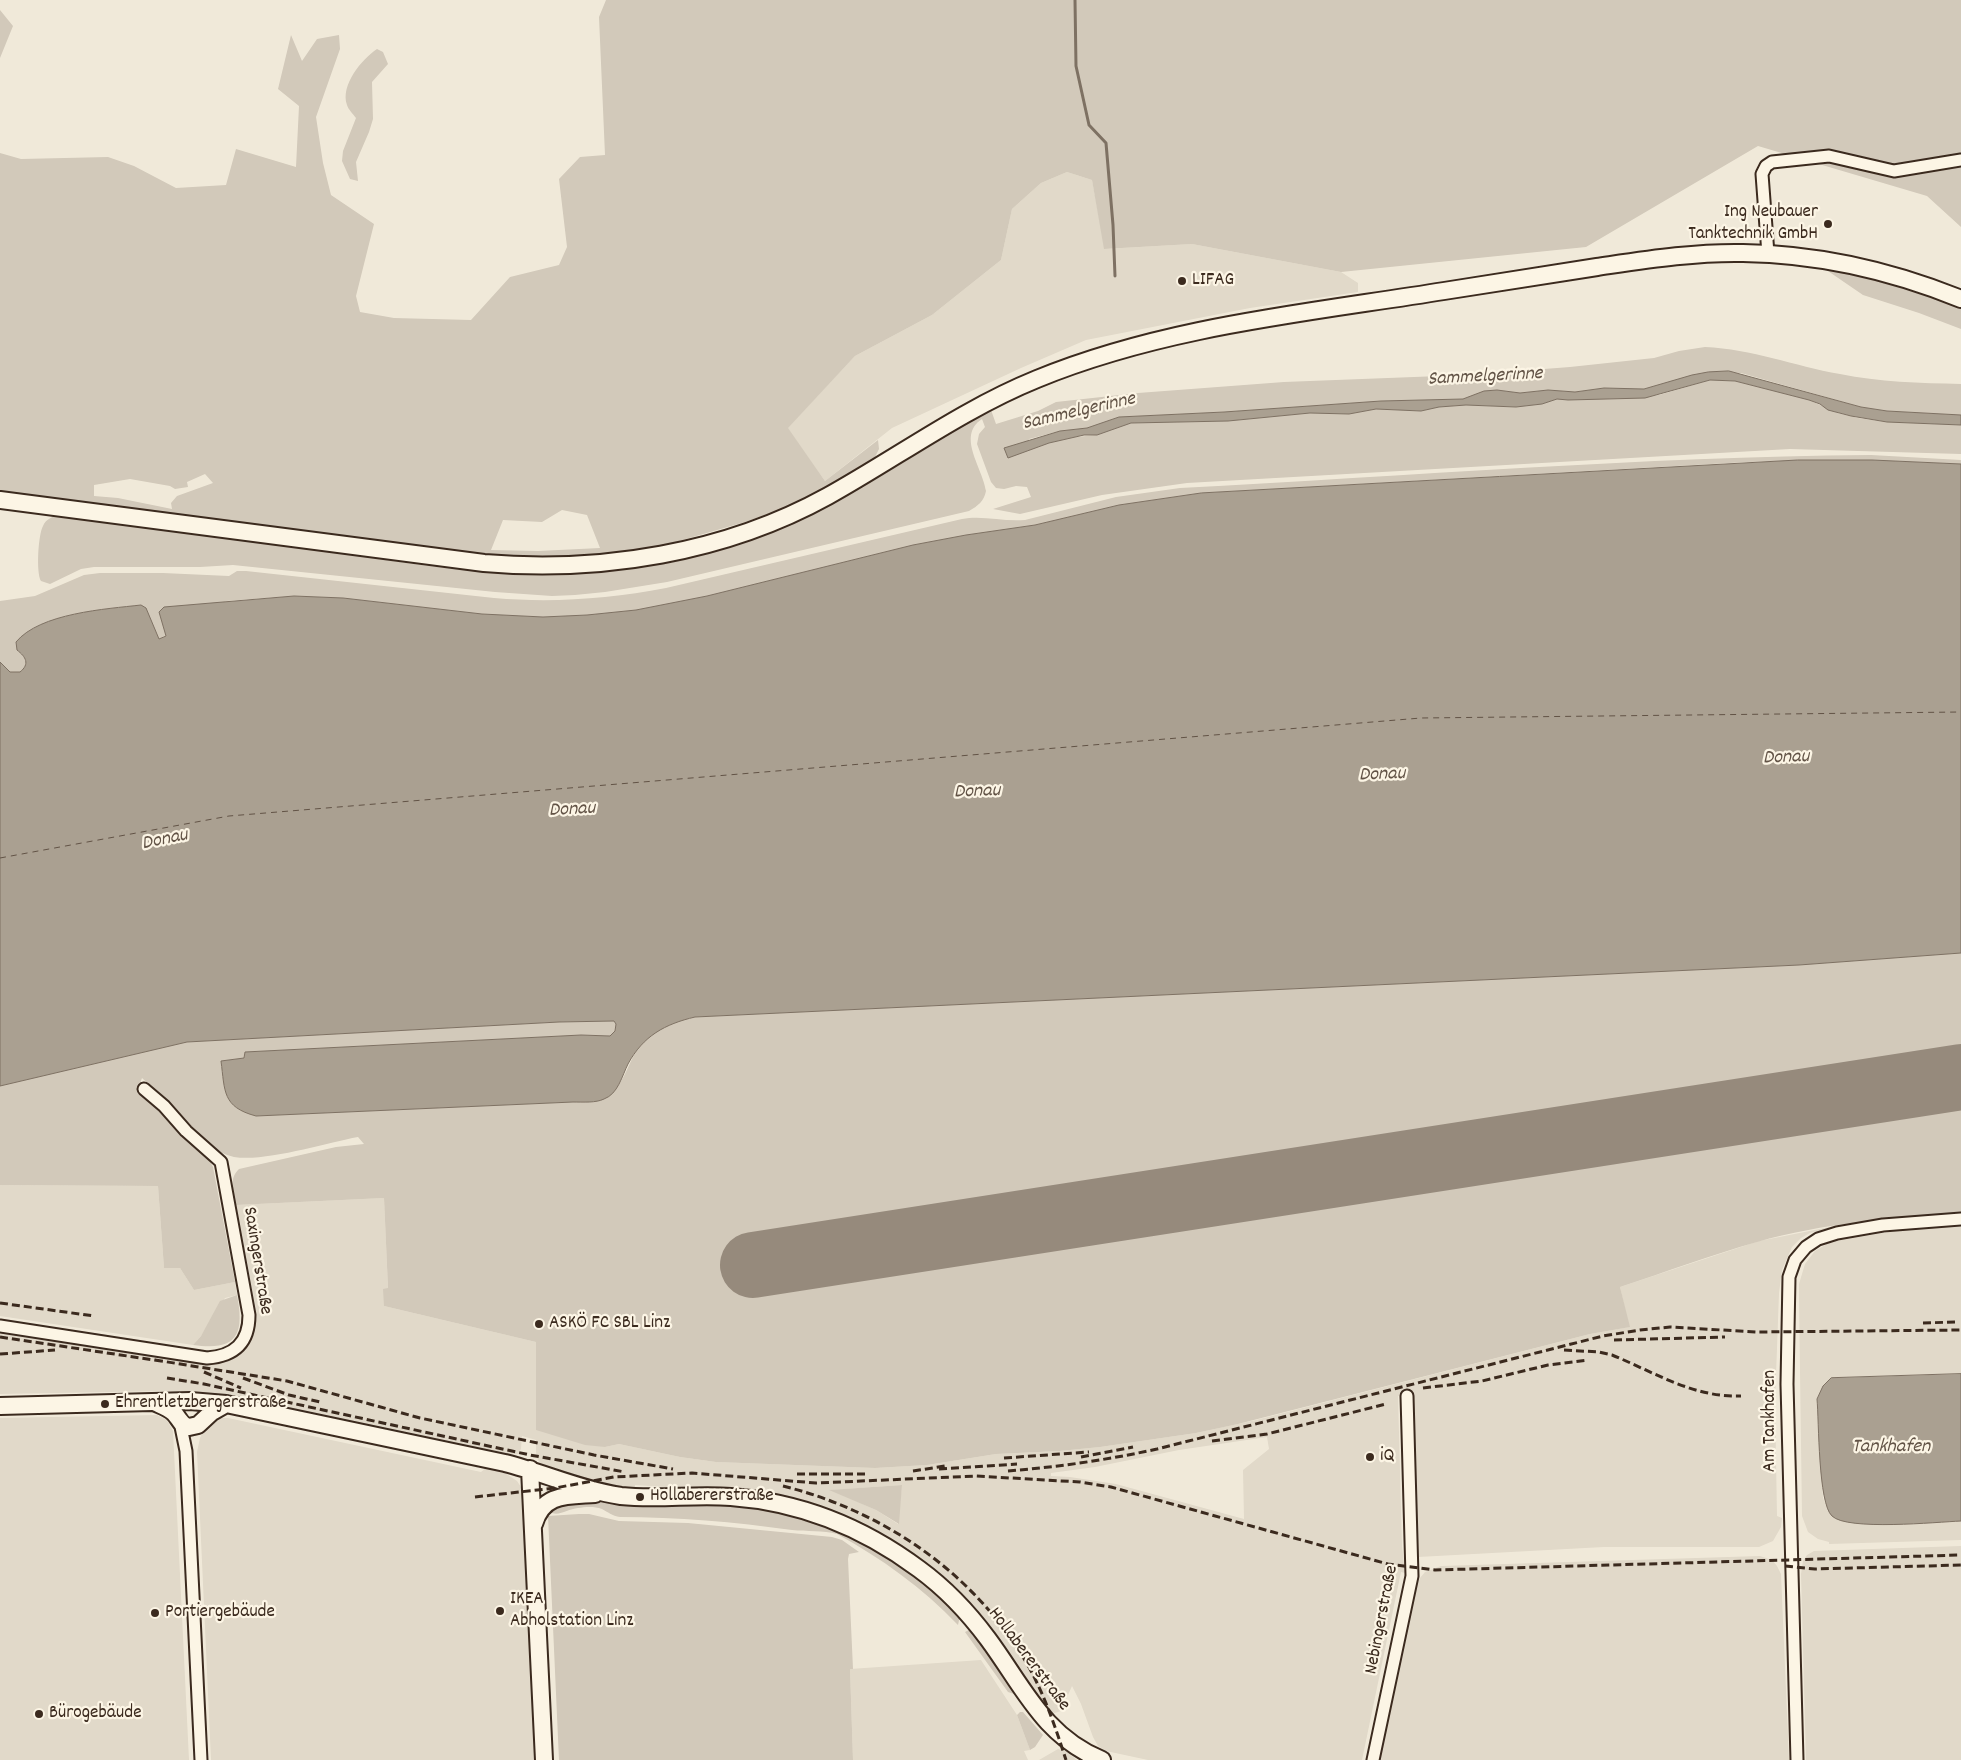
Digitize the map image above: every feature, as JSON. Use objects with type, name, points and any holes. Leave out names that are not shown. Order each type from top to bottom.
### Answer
[{"type":"main road","points":[[0,500],[484,563],[552,566],[638,558],[709,543],[783,518],[828,496],[945,426],[1006,393],[1059,370],[1132,347],[1188,334],[1259,321],[1646,260],[1700,254],[1768,254],[1856,266],[1922,284],[1961,299]]},
{"type":"main road","points":[[179,1420],[178,1409],[182,1404],[190,1401],[198,1404],[203,1410],[203,1417],[200,1423]]},
{"type":"main road","points":[[0,1406],[190,1401],[226,1404],[530,1469],[544,1760]]},
{"type":"main road","points":[[156,1403],[169,1409],[189,1427],[200,1423],[212,1412],[226,1404]]},
{"type":"main road","name":"Hollabererstraße","points":[[530,1469],[607,1494],[660,1498],[731,1497],[770,1502],[829,1519],[870,1537],[906,1559],[950,1596],[988,1638],[1026,1697],[1042,1717],[1076,1746],[1102,1760]]},
{"type":"main road","points":[[532,1529],[538,1511],[549,1501],[578,1495],[607,1494]]},
{"type":"street","points":[[1768,254],[1762,174],[1766,166],[1772,162],[1828,156],[1894,171],[1961,160]]},
{"type":"street","name":"Saxingerstraße","points":[[0,1326],[207,1358],[227,1354],[243,1340],[248,1328],[249,1315],[222,1162],[186,1131],[164,1106],[144,1089]]},
{"type":"street","name":"Am Tankhafen","points":[[1797,1760],[1787,1384],[1790,1271],[1795,1260],[1806,1247],[1827,1236],[1883,1225],[1961,1219]]},
{"type":"street","name":"Nebingerstraße","points":[[1373,1760],[1412,1576],[1407,1396]]},
{"type":"street","points":[[179,1420],[186,1452],[201,1760]]},
{"type":"street","points":[[186,1452],[191,1436],[200,1423]]},
{"type":"shaded area","points":[[606,0],[1961,0],[1961,227],[1927,196],[1758,146],[1586,247],[1341,272],[1192,244],[1104,249],[1092,180],[1067,172],[1041,183],[1012,209],[1001,260],[932,315],[855,356],[788,428],[825,481],[878,440],[879,449],[873,461],[821,491],[776,511],[745,522],[672,543],[611,554],[542,558],[483,555],[0,492],[0,153],[21,159],[108,157],[134,166],[176,188],[226,185],[236,149],[296,167],[299,106],[278,89],[291,35],[302,61],[317,39],[339,35],[340,49],[316,117],[323,163],[331,195],[374,224],[356,296],[360,312],[394,318],[471,320],[510,277],[559,265],[567,247],[559,179],[580,157],[605,155],[599,17]],"holes":[[[205,474],[213,483],[177,496],[171,503],[172,509],[118,498],[94,496],[94,485],[130,479],[170,486],[175,489],[188,487],[187,482]],[[562,510],[587,515],[600,548],[538,551],[491,550],[503,520],[542,522]]]},
{"type":"shaded area","points":[[0,10],[13,26],[0,58]]},
{"type":"shaded area","points":[[377,49],[383,52],[388,64],[372,82],[373,119],[356,162],[358,181],[350,179],[342,161],[343,151],[356,118],[347,105],[347,89],[349,81],[359,66]]},
{"type":"shaded area","points":[[1067,172],[1092,180],[1105,249],[1192,244],[1341,272],[1358,283],[1358,292],[1250,308],[1086,340],[892,428],[825,481],[787,428],[855,356],[932,315],[1001,260],[1012,209],[1041,183]]},
{"type":"shaded area","points":[[1825,269],[1894,285],[1928,295],[1961,308],[1961,329],[1863,295]]},
{"type":"shaded area","points":[[1705,347],[1756,354],[1855,377],[1900,382],[1961,384],[1961,415],[1887,411],[1861,407],[1741,373],[1708,372],[1644,389],[1604,388],[1575,392],[1548,390],[1520,393],[1497,390],[1463,399],[1381,401],[1119,417],[1087,428],[1060,431],[1029,439],[1026,451],[1075,437],[1097,435],[1131,423],[1228,421],[1310,413],[1349,414],[1376,409],[1421,411],[1439,407],[1466,405],[1516,407],[1542,404],[1557,399],[1608,399],[1659,395],[1710,380],[1735,381],[1809,400],[1838,413],[1858,418],[1887,422],[1961,425],[1961,454],[1790,449],[1187,483],[1102,495],[1020,514],[993,509],[1031,497],[1027,487],[996,488],[991,482],[977,444],[979,434],[985,427],[982,419],[975,426],[971,434],[971,443],[986,491],[980,503],[969,511],[667,582],[605,592],[552,596],[495,592],[233,565],[200,567],[94,567],[81,569],[50,584],[41,581],[38,570],[41,531],[47,520],[58,515],[455,569],[508,573],[564,574],[625,569],[685,558],[715,550],[773,531],[802,519],[857,490],[991,410],[996,424],[1038,411],[1056,402],[1138,393],[1284,382],[1466,375],[1570,367],[1654,358],[1679,351]]},
{"type":"shaded area","points":[[1871,455],[1961,460],[1961,464],[1872,460],[1747,462],[1201,493],[1119,505],[1035,525],[913,545],[707,596],[636,610],[543,617],[482,614],[343,598],[294,596],[226,601],[159,639],[141,605],[92,611],[57,619],[27,632],[16,642],[17,650],[26,661],[25,666],[20,672],[10,672],[0,662],[0,601],[35,596],[84,575],[100,573],[229,576],[237,571],[246,571],[494,598],[580,599],[666,588],[962,519],[1025,520],[1116,497],[1180,488],[1611,463]]},
{"type":"shaded area","points":[[1961,953],[1961,1213],[1884,1219],[1833,1226],[1757,1242],[1620,1287],[1630,1327],[1590,1334],[1238,1424],[1196,1433],[1100,1447],[996,1454],[927,1465],[875,1468],[716,1462],[680,1457],[619,1444],[605,1447],[585,1445],[536,1430],[536,1342],[384,1306],[383,1289],[388,1288],[384,1198],[236,1205],[233,1181],[239,1169],[336,1147],[364,1144],[358,1137],[262,1157],[234,1157],[214,1149],[196,1136],[142,1078],[138,1089],[205,1152],[213,1167],[235,1282],[194,1290],[180,1268],[164,1268],[158,1186],[0,1185],[0,1086],[187,1042],[559,1022],[614,1021],[616,1024],[615,1031],[610,1036],[581,1035],[245,1052],[244,1058],[221,1061],[225,1089],[231,1103],[237,1108],[256,1116],[591,1102],[609,1096],[615,1090],[638,1048],[648,1036],[667,1025],[695,1017],[1799,965]]},
{"type":"shaded area","points":[[0,1185],[158,1186],[164,1268],[180,1268],[194,1290],[235,1282],[237,1295],[225,1298],[201,1336],[193,1345],[0,1316]]},
{"type":"shaded area","points":[[384,1198],[388,1289],[384,1306],[536,1342],[605,1447],[619,1444],[680,1457],[716,1462],[875,1468],[927,1465],[996,1454],[1100,1447],[1196,1433],[1256,1420],[1590,1334],[1629,1327],[1620,1287],[1759,1241],[1835,1226],[1810,1233],[1801,1238],[1792,1247],[1782,1270],[1779,1293],[1775,1403],[1777,1516],[1782,1518],[1781,1527],[1773,1541],[1759,1547],[1604,1547],[1418,1557],[1413,1394],[1398,1396],[1402,1546],[1405,1573],[1401,1572],[1362,1760],[1148,1760],[1106,1751],[1098,1746],[1072,1686],[1061,1711],[1055,1713],[1048,1711],[1043,1707],[985,1621],[943,1578],[922,1561],[879,1533],[817,1506],[765,1493],[741,1490],[712,1488],[667,1490],[666,1487],[635,1485],[635,1489],[611,1486],[542,1465],[536,1453],[536,1440],[522,1436],[521,1449],[518,1454],[511,1455],[242,1398],[182,1394],[167,1391],[0,1394],[0,1332],[207,1364],[229,1359],[236,1355],[249,1342],[255,1320],[236,1205]],"holes":[[[1267,1437],[1269,1449],[1243,1470],[1244,1519],[1116,1484],[1051,1476],[1051,1473],[1095,1467],[1179,1450]],[[902,1485],[898,1524],[876,1510],[831,1490]]]},
{"type":"shaded area","points":[[1961,1223],[1961,1374],[1831,1378],[1817,1399],[1823,1498],[1827,1508],[1858,1524],[1961,1521],[1961,1540],[1829,1544],[1829,1542],[1818,1539],[1808,1532],[1802,1516],[1799,1284],[1805,1264],[1815,1251],[1830,1242],[1906,1229]]},
{"type":"shaded area","points":[[237,1295],[240,1321],[234,1338],[228,1343],[219,1345],[193,1345],[201,1336],[220,1301]]},
{"type":"shaded area","points":[[157,1415],[167,1420],[173,1431],[189,1760],[0,1760],[0,1418]]},
{"type":"shaded area","points":[[220,1418],[228,1418],[481,1472],[486,1468],[491,1469],[505,1473],[517,1481],[521,1487],[522,1496],[535,1760],[211,1760],[197,1452],[203,1432],[208,1425]]},
{"type":"shaded area","points":[[902,1485],[899,1524],[876,1510],[829,1490]]},
{"type":"shaded area","points":[[599,1500],[627,1505],[713,1504],[737,1506],[784,1513],[829,1527],[872,1547],[911,1572],[960,1616],[958,1625],[916,1586],[870,1553],[837,1534],[706,1520],[620,1517],[593,1507],[584,1507],[555,1514],[548,1511],[555,1506]]},
{"type":"shaded area","points":[[589,1514],[619,1521],[688,1523],[832,1537],[842,1540],[859,1552],[849,1554],[848,1559],[853,1669],[850,1669],[853,1760],[559,1760],[548,1516]]},
{"type":"shaded area","points":[[1961,1546],[1961,1760],[1806,1760],[1801,1574],[1803,1561],[1807,1555],[1814,1551]]},
{"type":"shaded area","points":[[1760,1556],[1772,1560],[1781,1574],[1789,1760],[1379,1760],[1414,1592],[1425,1572],[1441,1566]]},
{"type":"shaded area","points":[[971,1629],[996,1663],[1014,1694],[1008,1692],[965,1632]]},
{"type":"shaded area","points":[[981,1660],[1017,1715],[1030,1750],[1024,1751],[1028,1760],[853,1760],[850,1669]]},
{"type":"shaded area","points":[[1023,1712],[1043,1735],[1035,1747],[1030,1750],[1017,1715]]},
{"type":"shaded area","points":[[1058,1749],[1066,1751],[1077,1760],[1039,1760]]},
{"type":"water","points":[[1729,371],[1861,407],[1887,411],[1961,415],[1961,425],[1887,422],[1851,416],[1828,410],[1820,404],[1809,400],[1735,381],[1710,380],[1645,398],[1557,399],[1542,404],[1516,407],[1466,405],[1439,407],[1421,411],[1376,409],[1349,414],[1310,413],[1228,421],[1131,423],[1097,435],[1084,435],[1049,443],[1008,458],[1004,448],[1060,431],[1087,428],[1119,417],[1381,401],[1463,399],[1484,391],[1497,390],[1520,393],[1548,390],[1575,392],[1604,388],[1644,389],[1692,375]]},
{"type":"water","name":"Donau","points":[[1798,460],[1872,460],[1961,464],[1961,953],[1799,965],[695,1017],[674,1023],[648,1039],[634,1054],[613,1093],[601,1100],[589,1102],[256,1116],[237,1108],[231,1103],[225,1089],[221,1061],[244,1058],[245,1052],[581,1035],[610,1036],[615,1031],[616,1024],[614,1021],[559,1022],[187,1042],[0,1086],[0,662],[10,672],[20,672],[25,666],[26,661],[17,650],[16,642],[27,632],[57,619],[92,611],[141,605],[146,608],[159,639],[166,636],[159,612],[164,607],[294,596],[343,598],[482,614],[543,617],[587,615],[636,610],[707,596],[913,545],[1035,525],[1119,505],[1201,493]]},
{"type":"water","name":"Tankhafen","points":[[1961,1374],[1961,1521],[1873,1524],[1841,1521],[1832,1516],[1827,1508],[1824,1495],[1820,1461],[1817,1399],[1823,1386],[1831,1378]]},
{"type":"waterway","points":[[1075,0],[1076,66],[1089,125],[1106,143],[1115,276]]},
{"type":"ferry route","points":[[0,858],[229,816],[1421,718],[1961,712]]},
{"type":"runway","points":[[753,1265],[1961,1077]]},
{"type":"railway","points":[[0,1303],[94,1316]]},
{"type":"railway","points":[[1923,1323],[1955,1322]]},
{"type":"railway","points":[[1008,1471],[1082,1463],[1157,1449],[1603,1336],[1640,1330],[1670,1327],[1756,1332],[1961,1330]]},
{"type":"railway","points":[[0,1337],[161,1361]]},
{"type":"railway","points":[[1614,1340],[1725,1337]]},
{"type":"railway","points":[[0,1354],[55,1350]]},
{"type":"railway","points":[[1564,1350],[1599,1352],[1612,1355],[1675,1383],[1707,1393],[1741,1396]]},
{"type":"railway","points":[[155,1360],[287,1381],[420,1418],[594,1455],[673,1469]]},
{"type":"railway","points":[[1423,1388],[1482,1381],[1548,1365],[1588,1360]]},
{"type":"railway","points":[[204,1372],[241,1388]]},
{"type":"railway","points":[[167,1378],[204,1384],[530,1455],[625,1472]]},
{"type":"railway","points":[[243,1378],[289,1395],[320,1402]]},
{"type":"railway","points":[[1212,1441],[1267,1434],[1386,1404]]},
{"type":"railway","points":[[1081,1457],[1133,1447]]},
{"type":"railway","points":[[1004,1458],[1089,1452]]},
{"type":"railway","points":[[939,1469],[1017,1464]]},
{"type":"railway","points":[[913,1471],[945,1466]]},
{"type":"railway","points":[[475,1497],[555,1488],[614,1477],[692,1473],[816,1483],[976,1476],[1080,1482],[1111,1487],[1388,1564],[1435,1570],[1961,1555]]},
{"type":"railway","points":[[797,1474],[867,1474]]},
{"type":"railway","points":[[783,1486],[820,1497],[856,1511],[890,1529],[952,1573],[980,1600],[1026,1662],[1044,1698],[1066,1760]]},
{"type":"railway","points":[[1785,1566],[1815,1569],[1961,1565]]},
{"type":"place","name":"Ing Neubauer Tanktechnik GmbH","points":[[1828,224]]},
{"type":"place","name":"LIFAG","points":[[1182,281]]},
{"type":"place","name":"ASKÖ FC SBL Linz","points":[[539,1324]]},
{"type":"place","name":"Ehrentletzbergerstraße","points":[[105,1404]]},
{"type":"place","name":"iQ","points":[[1370,1457]]},
{"type":"place","name":"Hollabererstraße","points":[[640,1497]]},
{"type":"place","name":"IKEA Abholstation Linz","points":[[500,1611]]},
{"type":"place","name":"Portiergebäude","points":[[155,1613]]},
{"type":"place","name":"Bürogebäude","points":[[39,1714]]},
{"type":"water label","name":"Sammelgerinne","points":[[1485,378]]},
{"type":"water label","name":"Sammelgerinne","points":[[1079,413]]}]
